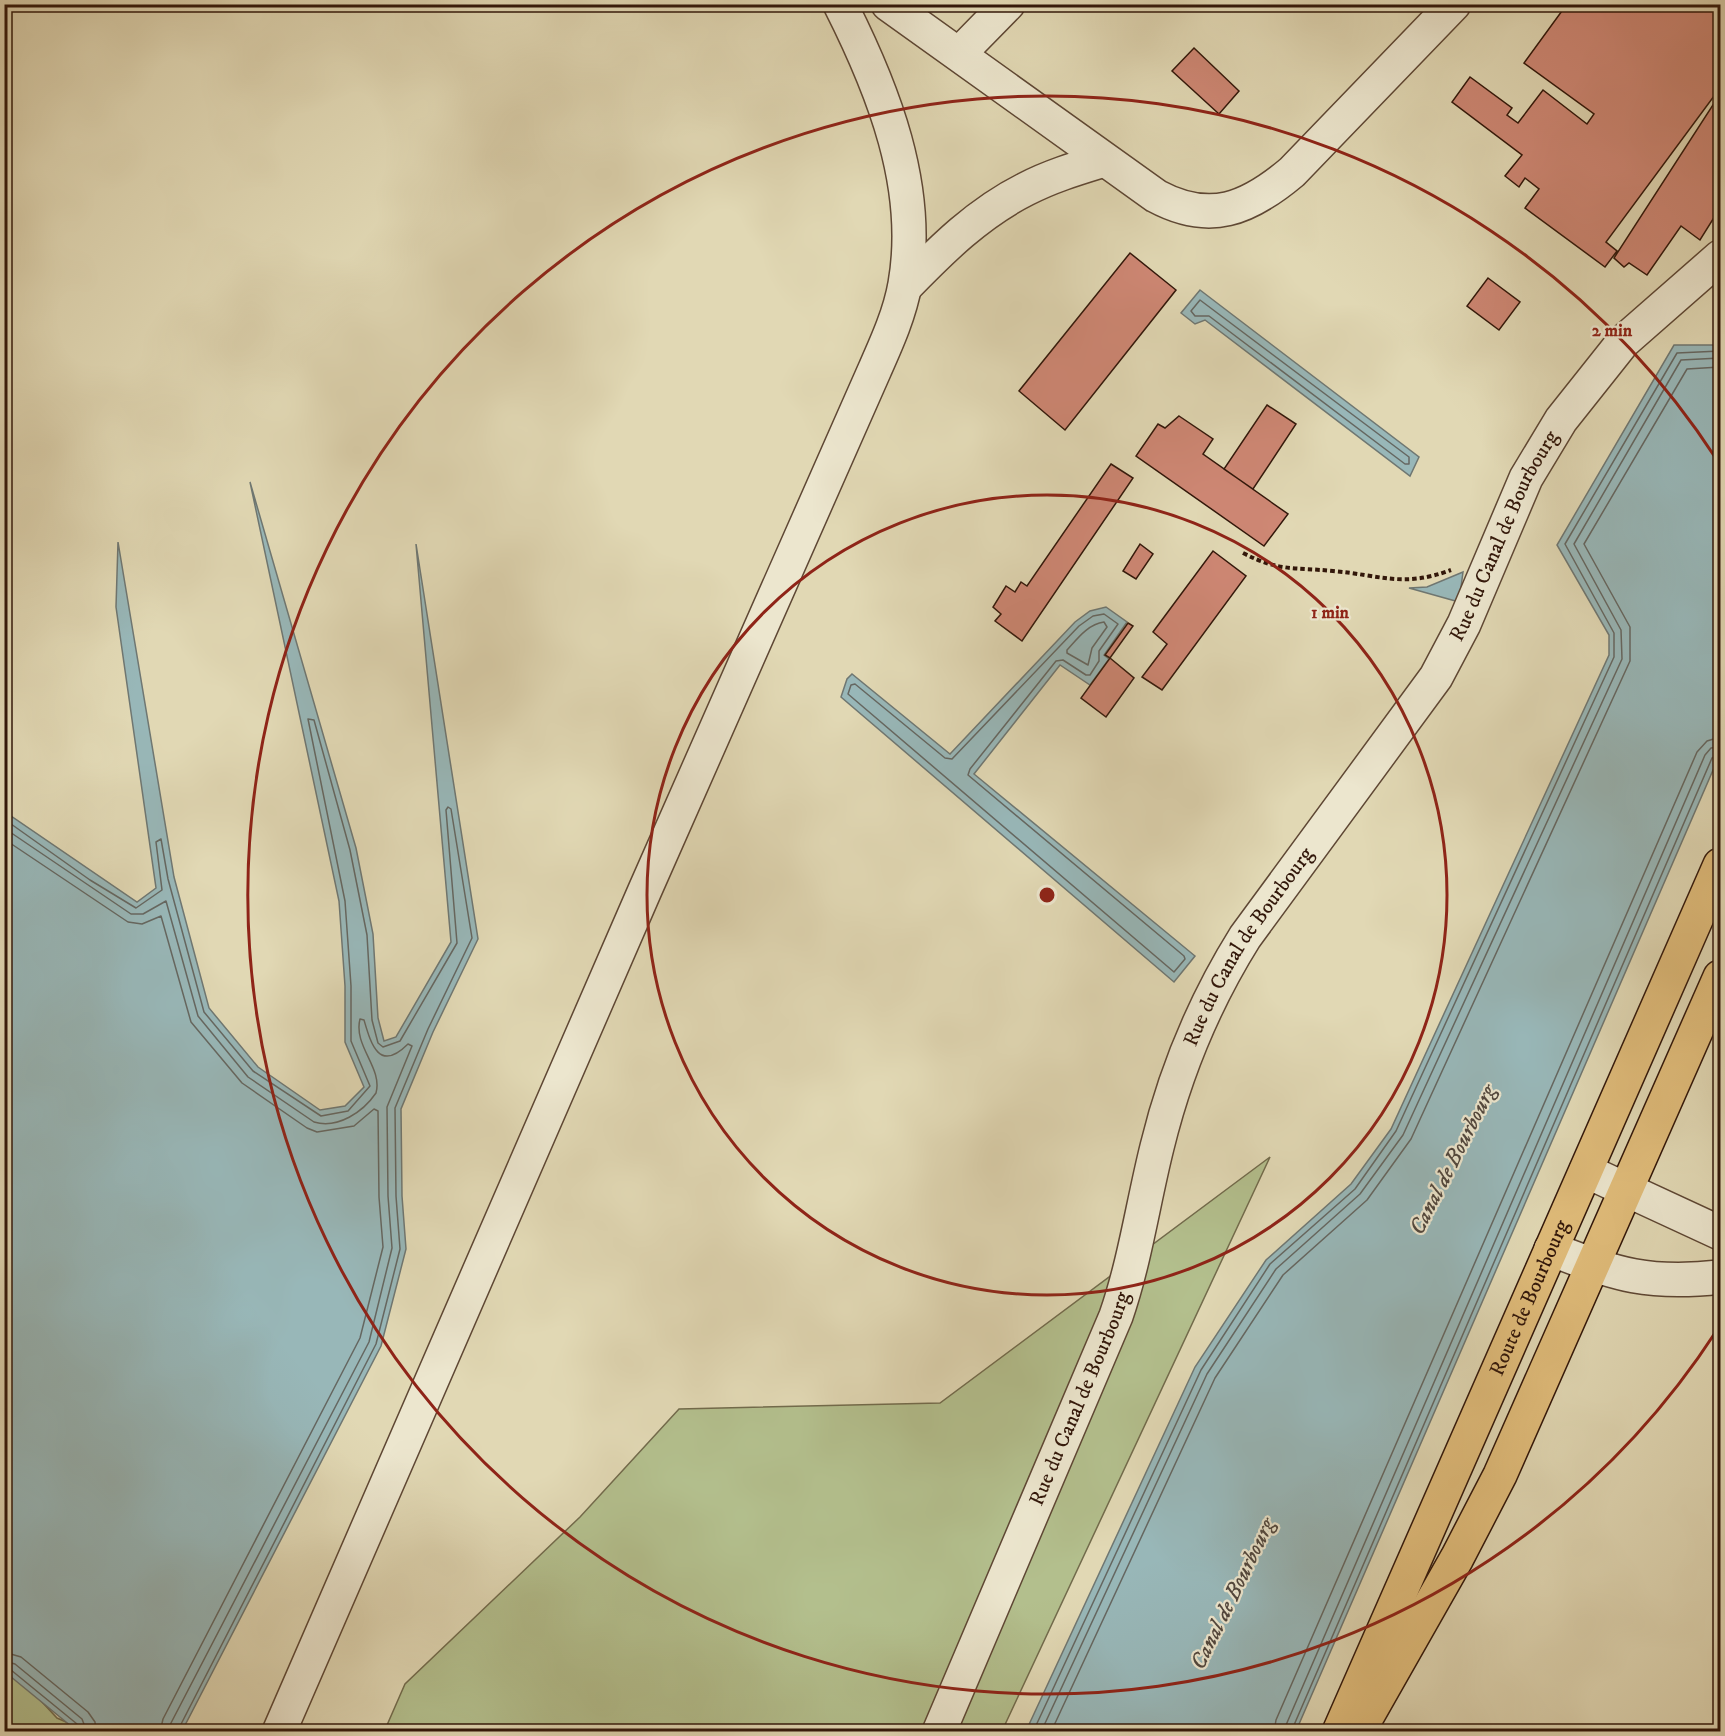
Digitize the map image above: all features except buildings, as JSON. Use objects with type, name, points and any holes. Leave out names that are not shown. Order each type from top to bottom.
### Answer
[{"type":"main road","name":"Route de Bourbourg","points":[[1339,1731],[1720,865]]},
{"type":"main road","points":[[1359,1731],[1473,1528],[1594,1266],[1720,977]]},
{"type":"street","points":[[279,1731],[640,901],[875,369],[905,287],[908,225],[904,175],[883,101],[840,4]]},
{"type":"street","points":[[888,4],[1156,196],[1195,211],[1241,207],[1264,195],[1292,172],[1454,4]]},
{"type":"street","points":[[959,54],[1008,4]]},
{"type":"street","points":[[905,287],[960,232],[990,211],[1026,189],[1104,160]]},
{"type":"street","name":"Rue du Canal de Bourbourg","points":[[939,1731],[1113,1324],[1126,1282],[1167,1110],[1187,1053],[1219,983],[1245,937],[1437,676],[1464,624],[1498,542],[1537,458],[1593,377],[1623,342],[1720,257]]},
{"type":"street","points":[[1586,1172],[1720,1233]]},
{"type":"street","points":[[1551,1249],[1625,1275],[1684,1281],[1720,1277]]},
{"type":"path","points":[[1243,553],[1272,567],[1335,571],[1400,581],[1432,576],[1450,570],[1498,542]]},
{"type":"green space","points":[[1270,1157],[1002,1731],[384,1732],[405,1684],[580,1517],[679,1409],[940,1403]]},
{"type":"green space","points":[[4,1661],[57,1718],[87,1731],[5,1731]]},
{"type":"water","points":[[1200,290],[1419,457],[1410,476],[1205,320],[1195,324],[1181,313]]},
{"type":"water","name":"Canal de Bourbourg","points":[[1674,345],[1720,345],[1720,754],[1296,1731],[1026,1731],[1195,1367],[1266,1260],[1351,1184],[1391,1129],[1609,655],[1609,635],[1557,545]]},
{"type":"water","points":[[250,482],[356,848],[373,934],[378,1018],[384,1041],[396,1037],[451,942],[416,544],[478,939],[433,1032],[401,1109],[402,1196],[406,1249],[381,1346],[182,1731],[77,1731],[5,1672],[5,812],[137,902],[156,888],[116,607],[118,542],[174,877],[209,1008],[258,1067],[320,1110],[345,1106],[364,1087],[345,1042],[345,986],[339,901]]},
{"type":"water","points":[[1463,572],[1459,602],[1409,588],[1427,587]]},
{"type":"water","points":[[1106,607],[1127,622],[1104,655],[1109,659],[1090,685],[1060,665],[974,774],[1195,956],[1174,982],[841,697],[847,679],[852,674],[950,754],[1075,622],[1090,611]]}]
